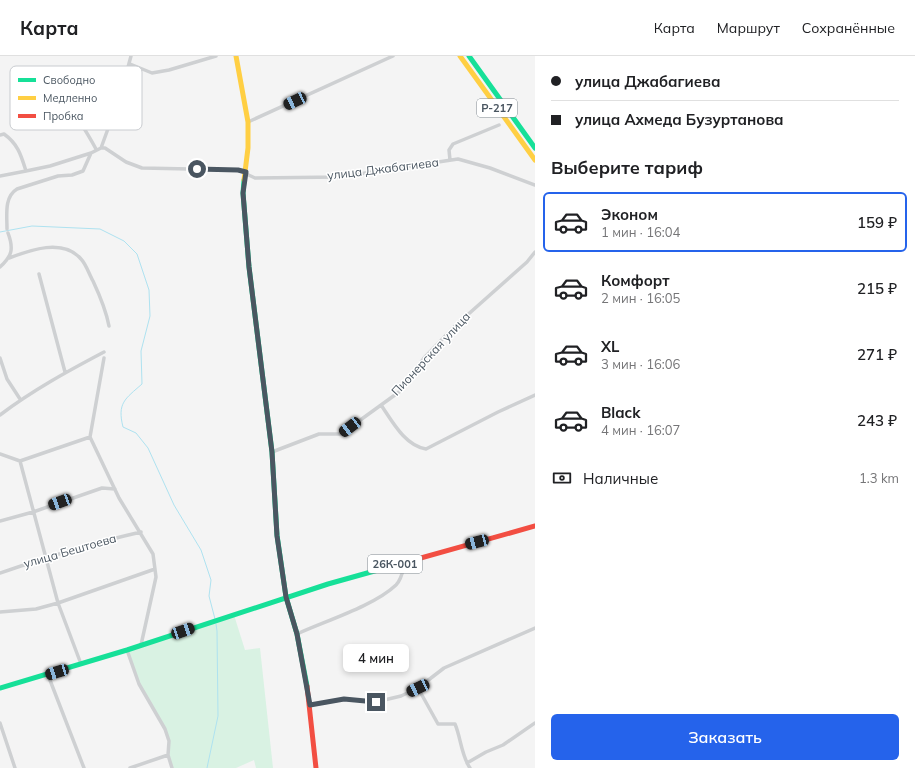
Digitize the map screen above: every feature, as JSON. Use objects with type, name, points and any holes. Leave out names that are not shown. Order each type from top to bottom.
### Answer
[{"type":"main road","points":[[236,56],[248,122],[248,148],[243,193],[249,267],[272,452],[277,536],[286,597],[297,634],[310,705],[316,768]]},
{"type":"main road","name":"Р-217","points":[[460,56],[535,160]]},
{"type":"main road","name":"Р-217","points":[[469,56],[535,148]]},
{"type":"main road","name":"26К-001","points":[[0,688],[48,675],[127,650],[286,597],[405,561],[535,526]]},
{"type":"street","points":[[131,56],[130,64],[135,66]]},
{"type":"street","points":[[142,69],[152,73],[169,70],[216,56]]},
{"type":"street","points":[[248,122],[393,56]]},
{"type":"street","points":[[450,160],[449,150],[454,144],[499,125]]},
{"type":"street","points":[[0,130],[2,134],[13,141],[18,148],[26,171]]},
{"type":"street","points":[[86,130],[96,149]]},
{"type":"street","points":[[0,176],[50,166],[91,153],[96,149],[101,148],[107,130]]},
{"type":"street","name":"улица Джабагиева","points":[[101,148],[105,148],[126,162],[142,168],[238,170],[246,172],[255,178],[339,177],[458,159],[490,168],[535,185]]},
{"type":"street","points":[[9,258],[12,247],[8,231],[7,207],[11,193],[17,189],[51,178],[72,175],[83,171],[91,153]]},
{"type":"street","points":[[0,267],[9,258],[48,247],[75,253],[82,259],[105,305],[109,326]]},
{"type":"street","name":"Пионерская улица","points":[[272,452],[319,434],[341,434],[399,392],[424,358],[455,326],[527,262],[535,252]]},
{"type":"street","points":[[39,274],[65,372]]},
{"type":"street","points":[[0,415],[20,399],[65,372],[104,352]]},
{"type":"street","points":[[0,358],[7,380],[20,399]]},
{"type":"street","points":[[104,358],[90,437],[114,489],[153,554],[156,576],[152,597],[144,622],[141,645]]},
{"type":"street","points":[[381,405],[395,426],[408,440],[417,447],[426,448],[535,395]]},
{"type":"street","points":[[0,454],[20,461],[90,437]]},
{"type":"street","points":[[20,461],[58,604],[81,664]]},
{"type":"street","points":[[0,521],[33,512],[86,492],[102,488],[114,489]]},
{"type":"street","name":"улица Бештоева","points":[[0,573],[46,557],[101,541],[141,532]]},
{"type":"street","points":[[297,634],[371,601],[396,585],[403,573],[405,561]]},
{"type":"street","points":[[0,612],[36,609],[58,604],[155,569]]},
{"type":"street","points":[[310,705],[344,699],[376,702],[401,696],[418,688],[444,668],[535,628]]},
{"type":"street","points":[[127,650],[139,684],[165,729],[169,741],[168,755],[172,768]]},
{"type":"street","points":[[48,675],[84,768]]},
{"type":"street","points":[[418,688],[435,722],[441,725],[455,724],[467,764],[470,768]]},
{"type":"street","points":[[0,723],[14,768]]},
{"type":"street","points":[[467,764],[486,752],[503,746],[535,723]]},
{"type":"street","points":[[130,768],[168,755]]},
{"type":"green space","points":[[234,615],[245,650],[260,648],[273,768],[256,768],[254,760],[236,768],[172,768],[168,755],[169,741],[165,729],[139,684],[127,650]]},
{"type":"waterway","points":[[0,232],[32,226],[100,229],[124,241],[137,254],[149,290],[150,316],[141,351],[142,384],[124,402],[121,412],[121,419],[123,427],[136,433],[148,448],[174,505],[201,550],[211,580],[209,596],[215,619]]},
{"type":"waterway","points":[[207,768],[218,716],[216,624]]},
{"type":"traffic: fast","points":[[469,56],[535,148]]},
{"type":"traffic: fast","points":[[244,180],[243,193],[249,267],[272,452],[277,535],[286,597],[297,634],[307,686]]},
{"type":"traffic: fast","points":[[0,688],[127,650],[328,584],[378,570]]},
{"type":"traffic: slow","points":[[236,56],[248,122],[248,148],[244,180]]},
{"type":"traffic: slow","points":[[460,56],[535,160]]},
{"type":"traffic: jam","points":[[378,570],[535,526]]},
{"type":"traffic: jam","points":[[307,686],[316,768]]},
{"type":"route","points":[[197,169],[238,170],[246,172],[243,193],[249,267],[272,452],[277,536],[286,597],[297,634],[310,705],[344,699],[376,702]]}]
